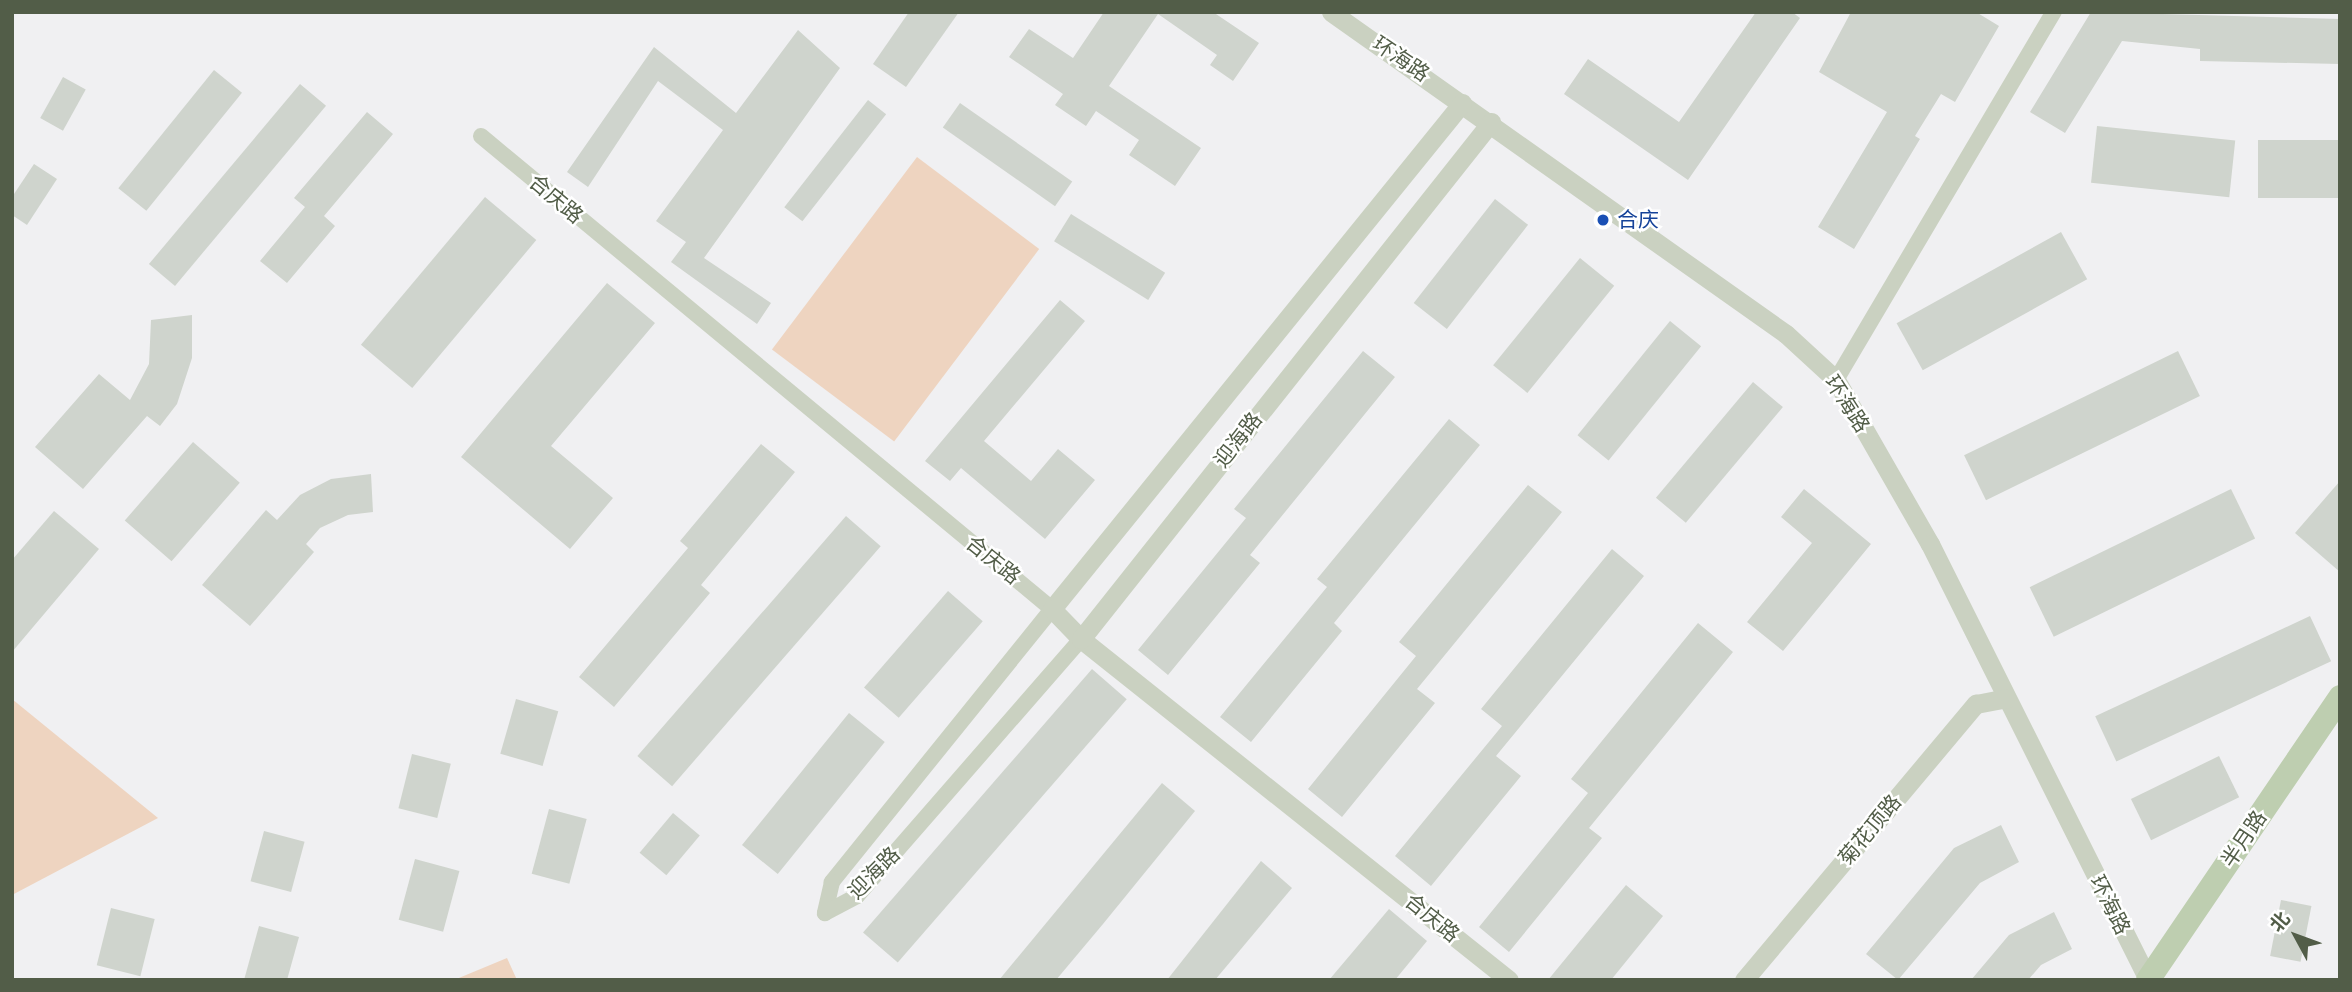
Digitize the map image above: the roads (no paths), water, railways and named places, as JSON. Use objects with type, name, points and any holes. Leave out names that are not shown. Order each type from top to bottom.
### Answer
[{"type":"main road","name":"半月路","points":[[2148,980],[2340,697]]},
{"type":"street","name":"环海路","points":[[1331,12],[1491,122],[1786,334],[1836,380],[1930,544],[2148,980]]},
{"type":"street","points":[[1836,380],[2054,12]]},
{"type":"street","name":"迎海路","points":[[1462,103],[832,882],[825,914],[857,896],[1081,639],[1491,122]]},
{"type":"street","name":"合庆路","points":[[481,136],[1052,609],[1081,639],[1509,980]]},
{"type":"street","name":"菊花顶路","points":[[1744,980],[1976,704],[2006,698]]},
{"type":"place","name":"合庆","points":[[1603,220]]}]
